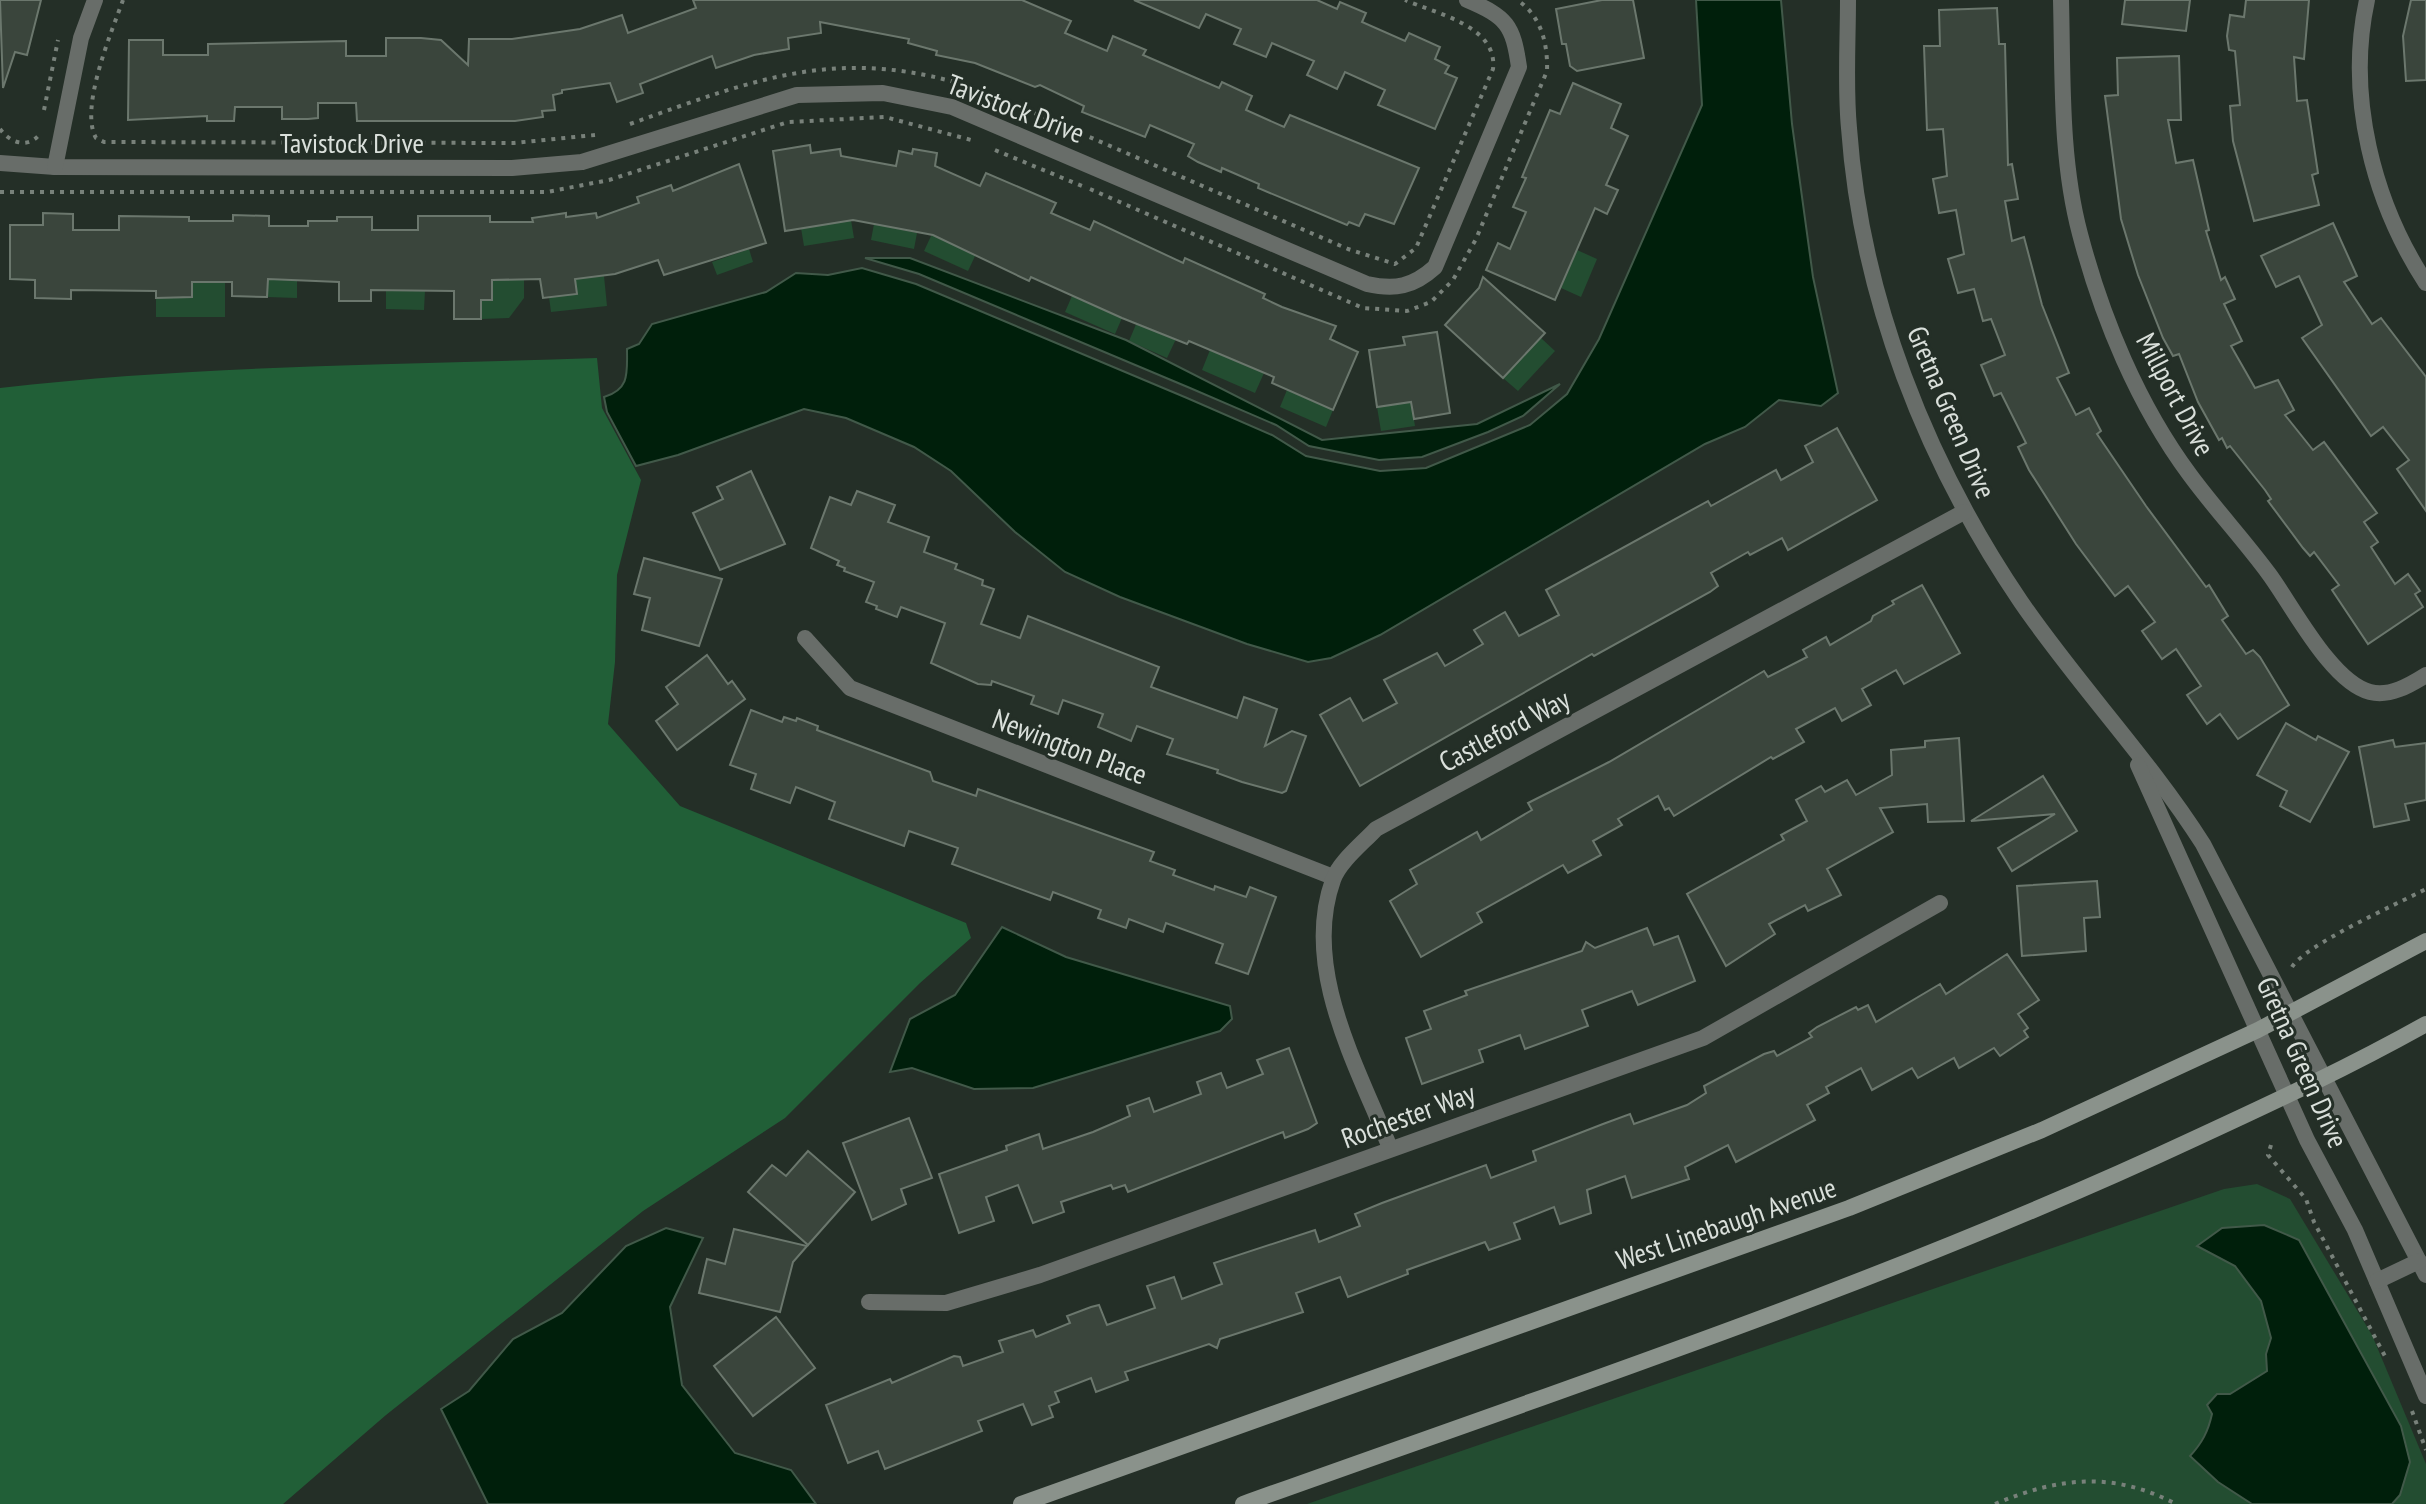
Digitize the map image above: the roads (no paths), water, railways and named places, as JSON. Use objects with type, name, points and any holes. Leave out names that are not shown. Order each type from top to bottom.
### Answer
[{"type":"main road","name":"West Linebaugh Avenue","points":[[1021,1504],[1849,1208],[2042,1130],[2258,1030],[2426,941]]},
{"type":"main road","points":[[1243,1504],[1873,1277],[2077,1194],[2324,1078],[2426,1024]]},
{"type":"street","points":[[55,167],[81,38],[95,0]]},
{"type":"street","name":"Tavistock Drive","points":[[0,163],[55,167],[544,165],[582,162],[797,95],[883,93],[952,107],[1367,284],[1403,287],[1419,281],[1435,267],[1519,67],[1514,32],[1490,10],[1467,0]]},
{"type":"street","name":"Gretna Green Drive","points":[[1848,0],[1849,128],[1865,239],[1898,366],[1964,512],[2022,603],[2131,749],[2179,806],[2203,844],[2422,1268]]},
{"type":"street","name":"Millport Drive","points":[[2061,0],[2065,142],[2079,232],[2105,315],[2145,401],[2188,473],[2269,574],[2334,669],[2369,692],[2400,690],[2426,675]]},
{"type":"street","points":[[2367,0],[2361,102],[2373,170],[2404,250],[2426,283]]},
{"type":"street","name":"Castleford Way","points":[[1390,1148],[1330,995],[1323,920],[1333,877],[1376,829],[1964,512]]},
{"type":"street","name":"Newington Place","points":[[805,638],[850,688],[1333,877]]},
{"type":"street","name":"Gretna Green Drive","points":[[2131,749],[2287,1096],[2355,1230],[2426,1396]]},
{"type":"street","name":"Rochester Way","points":[[869,1302],[946,1303],[1054,1271],[1703,1038],[1940,903]]},
{"type":"street","points":[[2377,1281],[2422,1268]]}]
